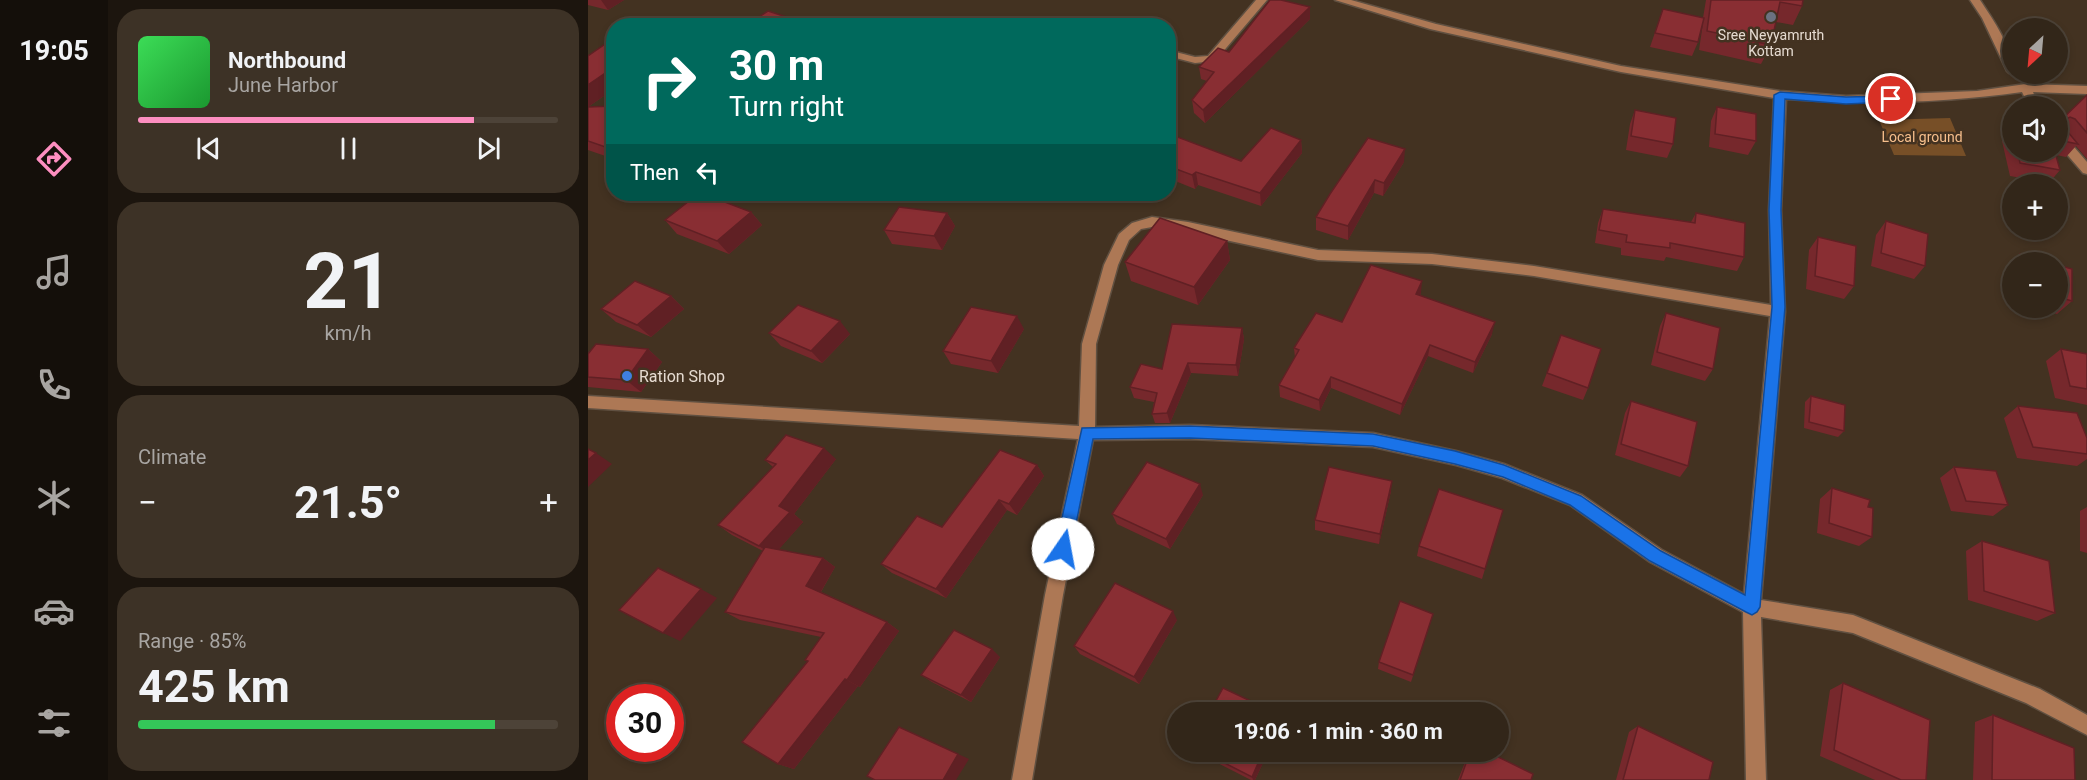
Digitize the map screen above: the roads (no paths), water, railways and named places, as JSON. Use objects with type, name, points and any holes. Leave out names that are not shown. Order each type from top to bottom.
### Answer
[{"type":"street","points":[[1176,55],[1195,60],[1211,59],[1262,0]]},
{"type":"street","points":[[1340,0],[1434,27],[1621,69],[1780,95],[1858,100],[1977,94],[2026,88],[2087,90]]},
{"type":"street","points":[[1976,0],[2002,48]]},
{"type":"street","points":[[2023,84],[2030,96]]},
{"type":"street","points":[[1756,780],[1752,607],[1778,312],[1775,210],[1780,95]]},
{"type":"street","points":[[2068,148],[2087,170]]},
{"type":"street","points":[[1023,780],[1054,596],[1087,433],[1089,344],[1111,266],[1124,237],[1137,226],[1152,222],[1188,227],[1318,255],[1432,259],[1534,271],[1778,312]]},
{"type":"street","points":[[588,402],[1087,433],[1190,432],[1373,440],[1504,471],[1576,500],[1656,556],[1752,607],[1853,624],[2033,696],[2087,725]]},
{"type":"place","name":"Sree Neyyamruth Kottam","points":[[1771,17]]},
{"type":"place","name":"Ration Shop","points":[[627,376]]},
{"type":"park label","name":"Local ground","points":[[1922,137]]}]
